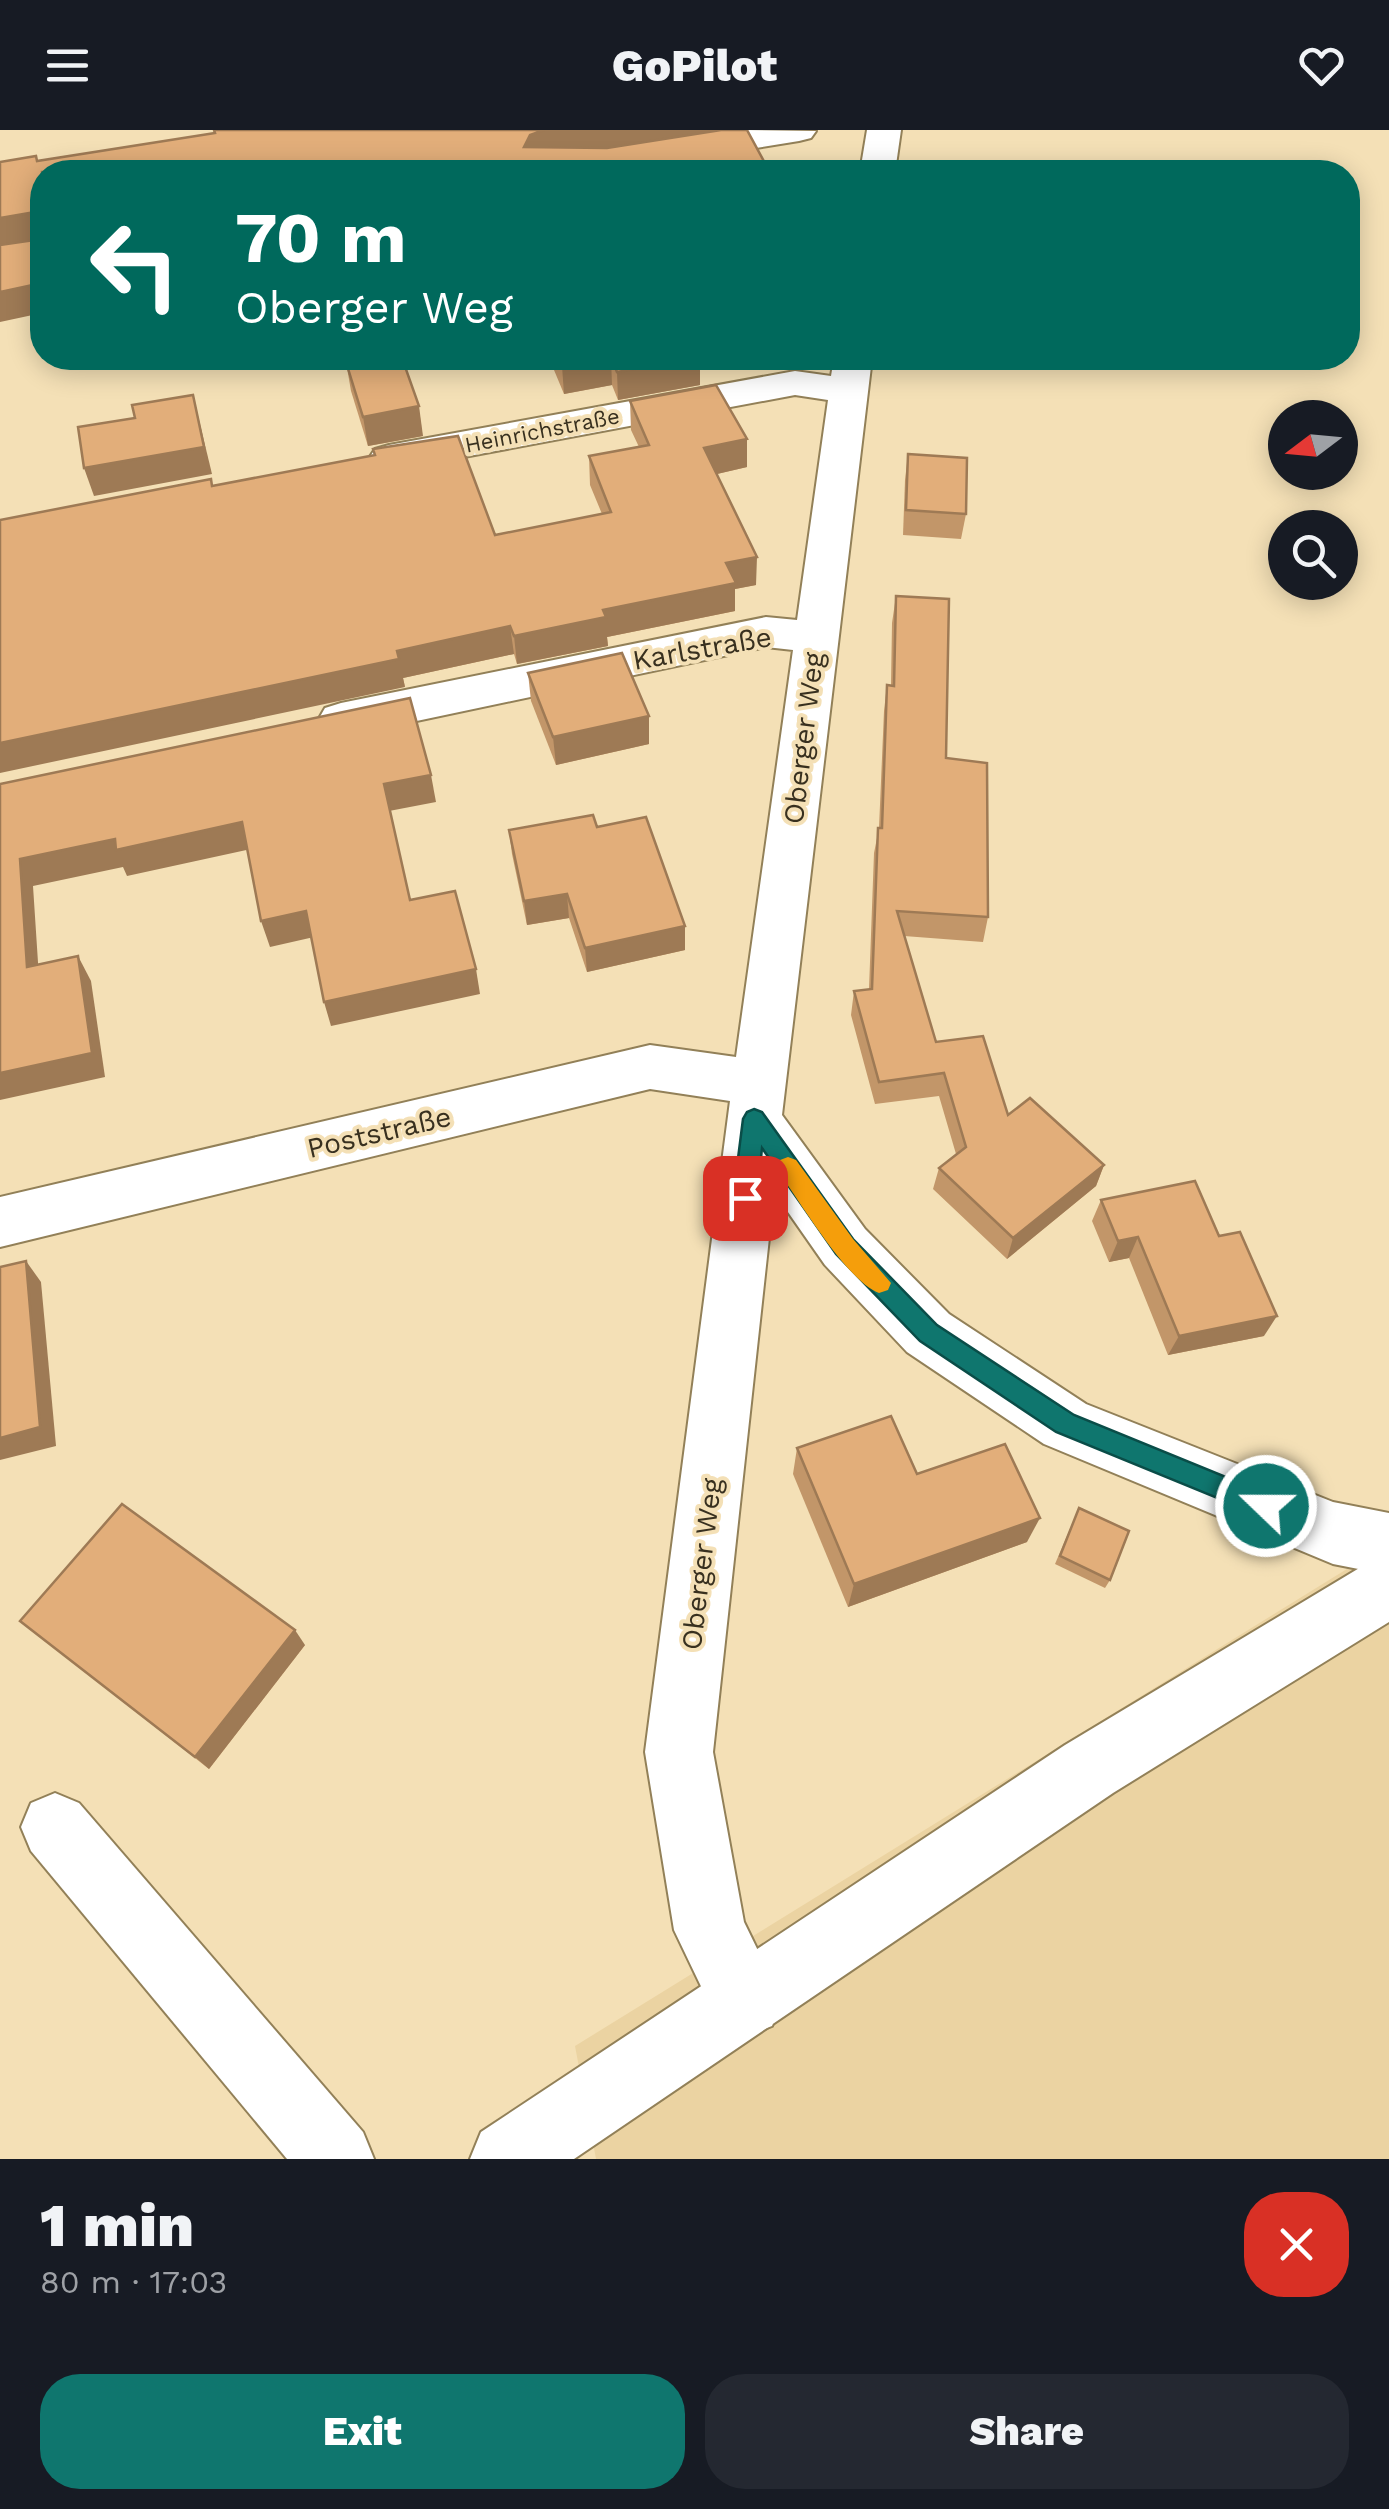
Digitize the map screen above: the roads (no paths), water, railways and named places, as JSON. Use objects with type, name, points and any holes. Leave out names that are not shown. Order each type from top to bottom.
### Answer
[{"type":"street","points":[[880,160],[884,130]]},
{"type":"street","points":[[623,160],[800,132]]},
{"type":"street","name":"Heinrichstraße","points":[[349,466],[850,374]]},
{"type":"street","name":"Oberger Weg","points":[[746,2000],[710,1930],[679,1752],[850,374]]},
{"type":"street","name":"Karlstraße","points":[[306,728],[766,632],[816,637]]},
{"type":"street","name":"Poststraße","points":[[0,1222],[650,1067],[757,1101]]},
{"type":"street","points":[[757,1101],[845,1247],[928,1333],[1065,1424],[1333,1533],[1389,1544]]},
{"type":"street","points":[[508,2159],[1089,1770],[1389,1586]]},
{"type":"street","points":[[55,1828],[336,2159]]}]
